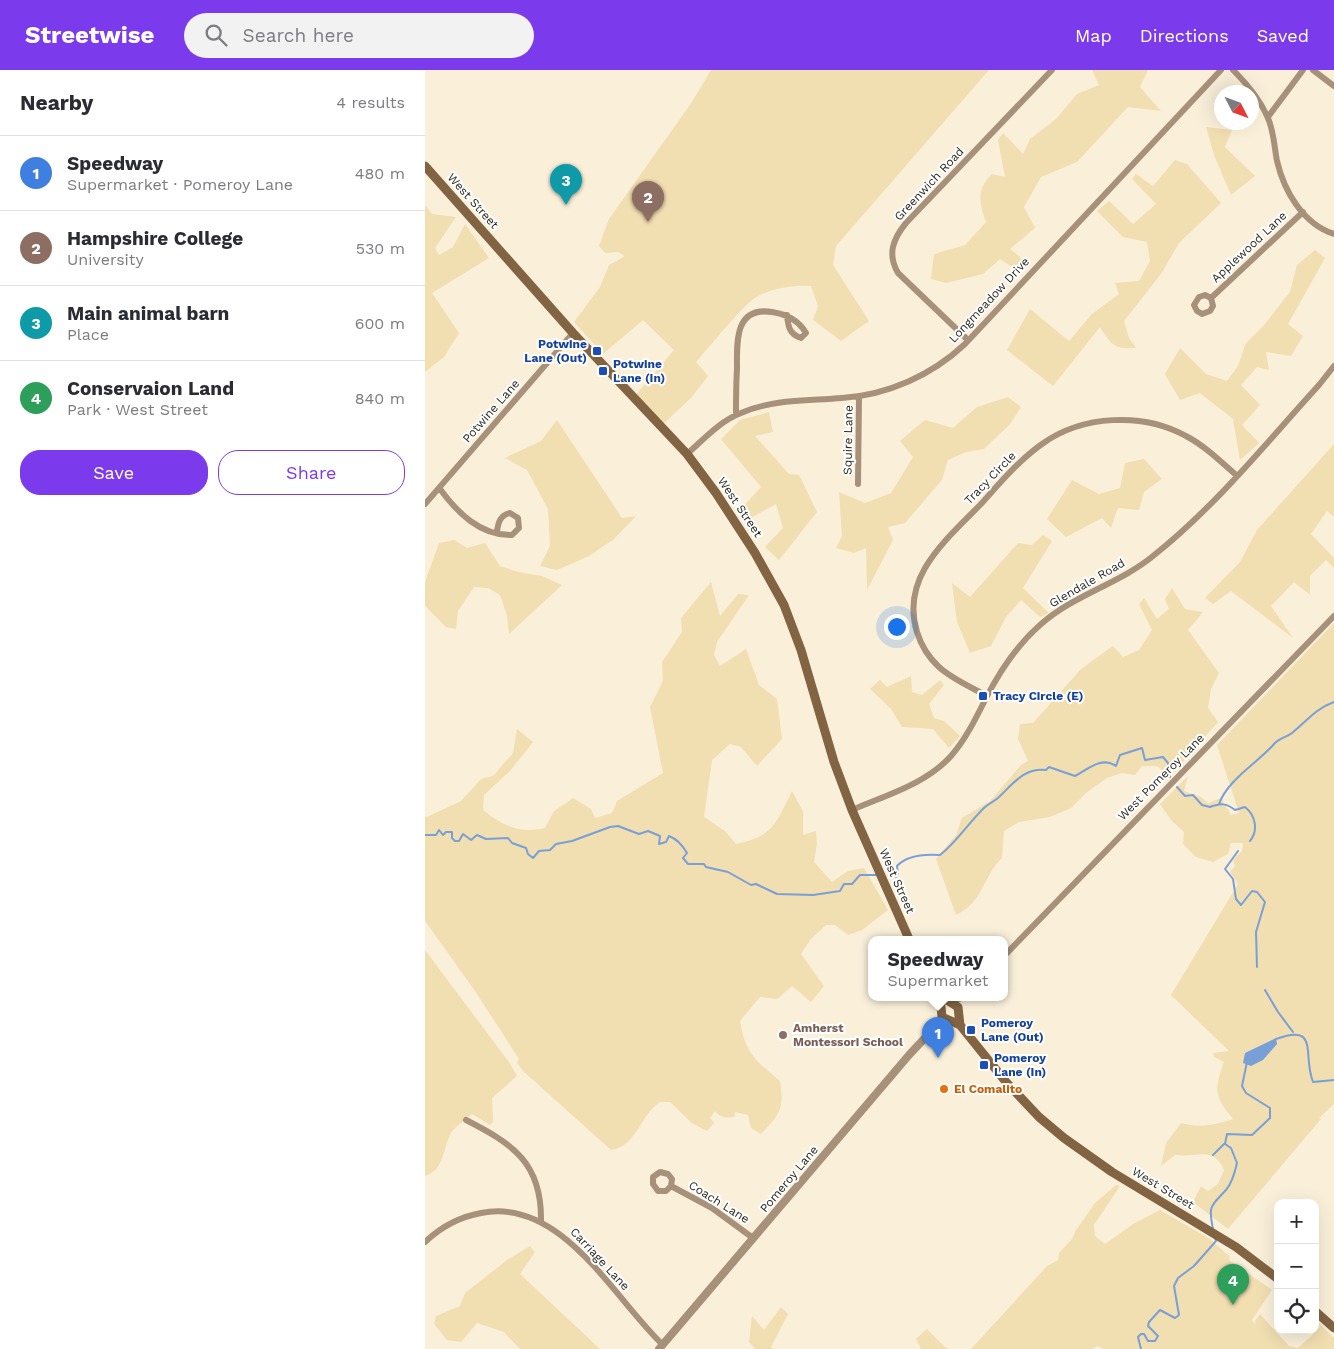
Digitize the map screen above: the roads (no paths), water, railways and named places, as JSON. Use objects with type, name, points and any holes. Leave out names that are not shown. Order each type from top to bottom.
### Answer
[{"type":"main road","name":"West Street","points":[[425,166],[573,333],[687,454],[716,493],[755,554],[784,604],[801,650],[834,762],[852,810],[908,936]]},
{"type":"main road","points":[[941,1001],[941,1010],[943,1017],[960,1024],[957,1005],[951,1002],[946,1003],[941,1010]]},
{"type":"main road","points":[[949,1021],[957,1018],[959,1012]]},
{"type":"main road","name":"West Street","points":[[960,1024],[1006,1082],[1039,1117],[1064,1138],[1112,1172],[1214,1233],[1274,1276]]},
{"type":"main road","points":[[1319,1315],[1334,1328]]},
{"type":"street","name":"Greenwich Road","points":[[968,340],[898,273],[892,260],[893,244],[906,223],[1052,70]]},
{"type":"street","name":"Longmeadow Drive","points":[[687,454],[736,415],[771,404],[859,396],[891,388],[913,379],[946,359],[968,340],[1221,70]]},
{"type":"street","points":[[1233,70],[1251,88],[1268,117],[1283,182],[1303,212],[1317,226],[1334,234]]},
{"type":"street","points":[[1268,117],[1303,70]]},
{"type":"street","points":[[1313,70],[1334,86]]},
{"type":"street","name":"Applewood Lane","points":[[1211,298],[1303,212]]},
{"type":"street","points":[[736,415],[737,342],[741,325],[750,315],[760,311],[787,315]]},
{"type":"street","name":"Potwine Lane","points":[[425,504],[440,489],[573,333]]},
{"type":"street","name":"Glendale Road","points":[[852,810],[915,783],[940,766],[965,738],[987,696],[1015,652],[1040,625],[1066,606],[1151,558],[1181,533],[1319,385],[1334,366]]},
{"type":"street","name":"Squire Lane","points":[[859,396],[859,484]]},
{"type":"street","name":"Tracy Circle","points":[[987,696],[946,672],[927,654],[915,626],[914,596],[922,571],[937,550],[1020,462],[1042,444],[1061,432],[1091,423],[1126,420],[1158,425],[1184,435],[1205,448],[1236,475]]},
{"type":"street","points":[[440,489],[455,509],[468,521],[497,532]]},
{"type":"street","name":"West Pomeroy Lane","points":[[1008,952],[1334,616]]},
{"type":"street","points":[[959,1012],[962,1001]]},
{"type":"street","name":"Pomeroy Lane","points":[[660,1347],[938,1024],[941,1010]]},
{"type":"street","points":[[938,1024],[949,1021]]},
{"type":"street","points":[[466,1120],[505,1141],[526,1162],[539,1193],[541,1221]]},
{"type":"street","name":"Coach Lane","points":[[671,1186],[712,1208],[753,1238]]},
{"type":"street","name":"Carriage Lane","points":[[425,1242],[453,1221],[483,1212],[509,1212],[541,1221],[573,1244],[660,1347]]},
{"type":"water","points":[[1276,1038],[1277,1044],[1263,1060],[1251,1066],[1243,1063],[1245,1053]]},
{"type":"waterway","points":[[1219,804],[1223,795],[1236,779],[1275,743],[1292,733],[1316,712],[1334,702]]},
{"type":"waterway","points":[[889,869],[895,870],[894,875],[896,877],[898,874],[897,866],[901,862],[911,857],[940,855],[985,807],[998,798],[1019,778],[1031,772],[1046,770],[1049,767],[1075,776],[1100,763],[1106,762],[1116,766],[1120,755],[1142,748],[1145,760],[1163,757],[1168,763],[1170,777]]},
{"type":"waterway","points":[[1177,787],[1185,796],[1193,795],[1202,805],[1210,807],[1223,804],[1235,810],[1245,807],[1255,823],[1253,837],[1250,841]]},
{"type":"waterway","points":[[425,835],[436,835],[439,830],[443,835],[446,832],[452,832],[452,838],[455,841],[459,841],[463,834],[471,840],[477,835],[486,839],[508,838],[512,843],[526,848],[528,854],[533,858],[539,851],[550,850],[556,844],[572,841],[610,827],[618,826],[639,834],[648,831],[660,836],[659,844],[666,842],[669,836],[682,845],[687,853],[683,858],[688,864],[704,864],[706,867],[728,872],[751,885],[756,884],[777,894],[813,895],[840,891],[844,884],[852,884],[860,875],[876,875]]},
{"type":"waterway","points":[[1238,851],[1225,869],[1233,879],[1236,899],[1241,905],[1252,891],[1257,892],[1265,902],[1256,932],[1257,967]]},
{"type":"waterway","points":[[1265,990],[1293,1032]]},
{"type":"waterway","points":[[1276,1039],[1290,1035],[1299,1035],[1304,1038],[1307,1044],[1313,1082],[1334,1080]]},
{"type":"waterway","points":[[1213,1229],[1212,1206],[1230,1184],[1237,1163],[1231,1148],[1225,1144],[1227,1134],[1252,1135],[1270,1118],[1270,1108],[1246,1093],[1242,1086],[1247,1062]]},
{"type":"waterway","points":[[1213,1155],[1224,1144]]},
{"type":"waterway","points":[[1141,1349],[1138,1337],[1141,1334],[1144,1334],[1148,1341],[1155,1341],[1158,1336],[1148,1326],[1149,1322],[1160,1310],[1175,1318],[1179,1315],[1174,1286],[1178,1278],[1194,1266],[1216,1241],[1215,1238]]},
{"type":"place","name":"Main animal barn","points":[[566,205]]},
{"type":"place","name":"Hampshire College","points":[[648,222]]},
{"type":"place","name":"Potwine Lane (Out)","points":[[597,351]]},
{"type":"place","name":"Potwine Lane (In)","points":[[603,371]]},
{"type":"place","name":"Tracy Circle (E)","points":[[983,696]]},
{"type":"place","name":"Pomeroy Lane (Out)","points":[[971,1030]]},
{"type":"place","name":"Amherst Montessori School","points":[[783,1035]]},
{"type":"place","name":"Speedway","points":[[938,1058]]},
{"type":"place","name":"Pomeroy Lane (In)","points":[[984,1065]]},
{"type":"place","name":"El Comalito","points":[[944,1089]]},
{"type":"place","name":"Conservaion Land","points":[[1233,1305]]}]
